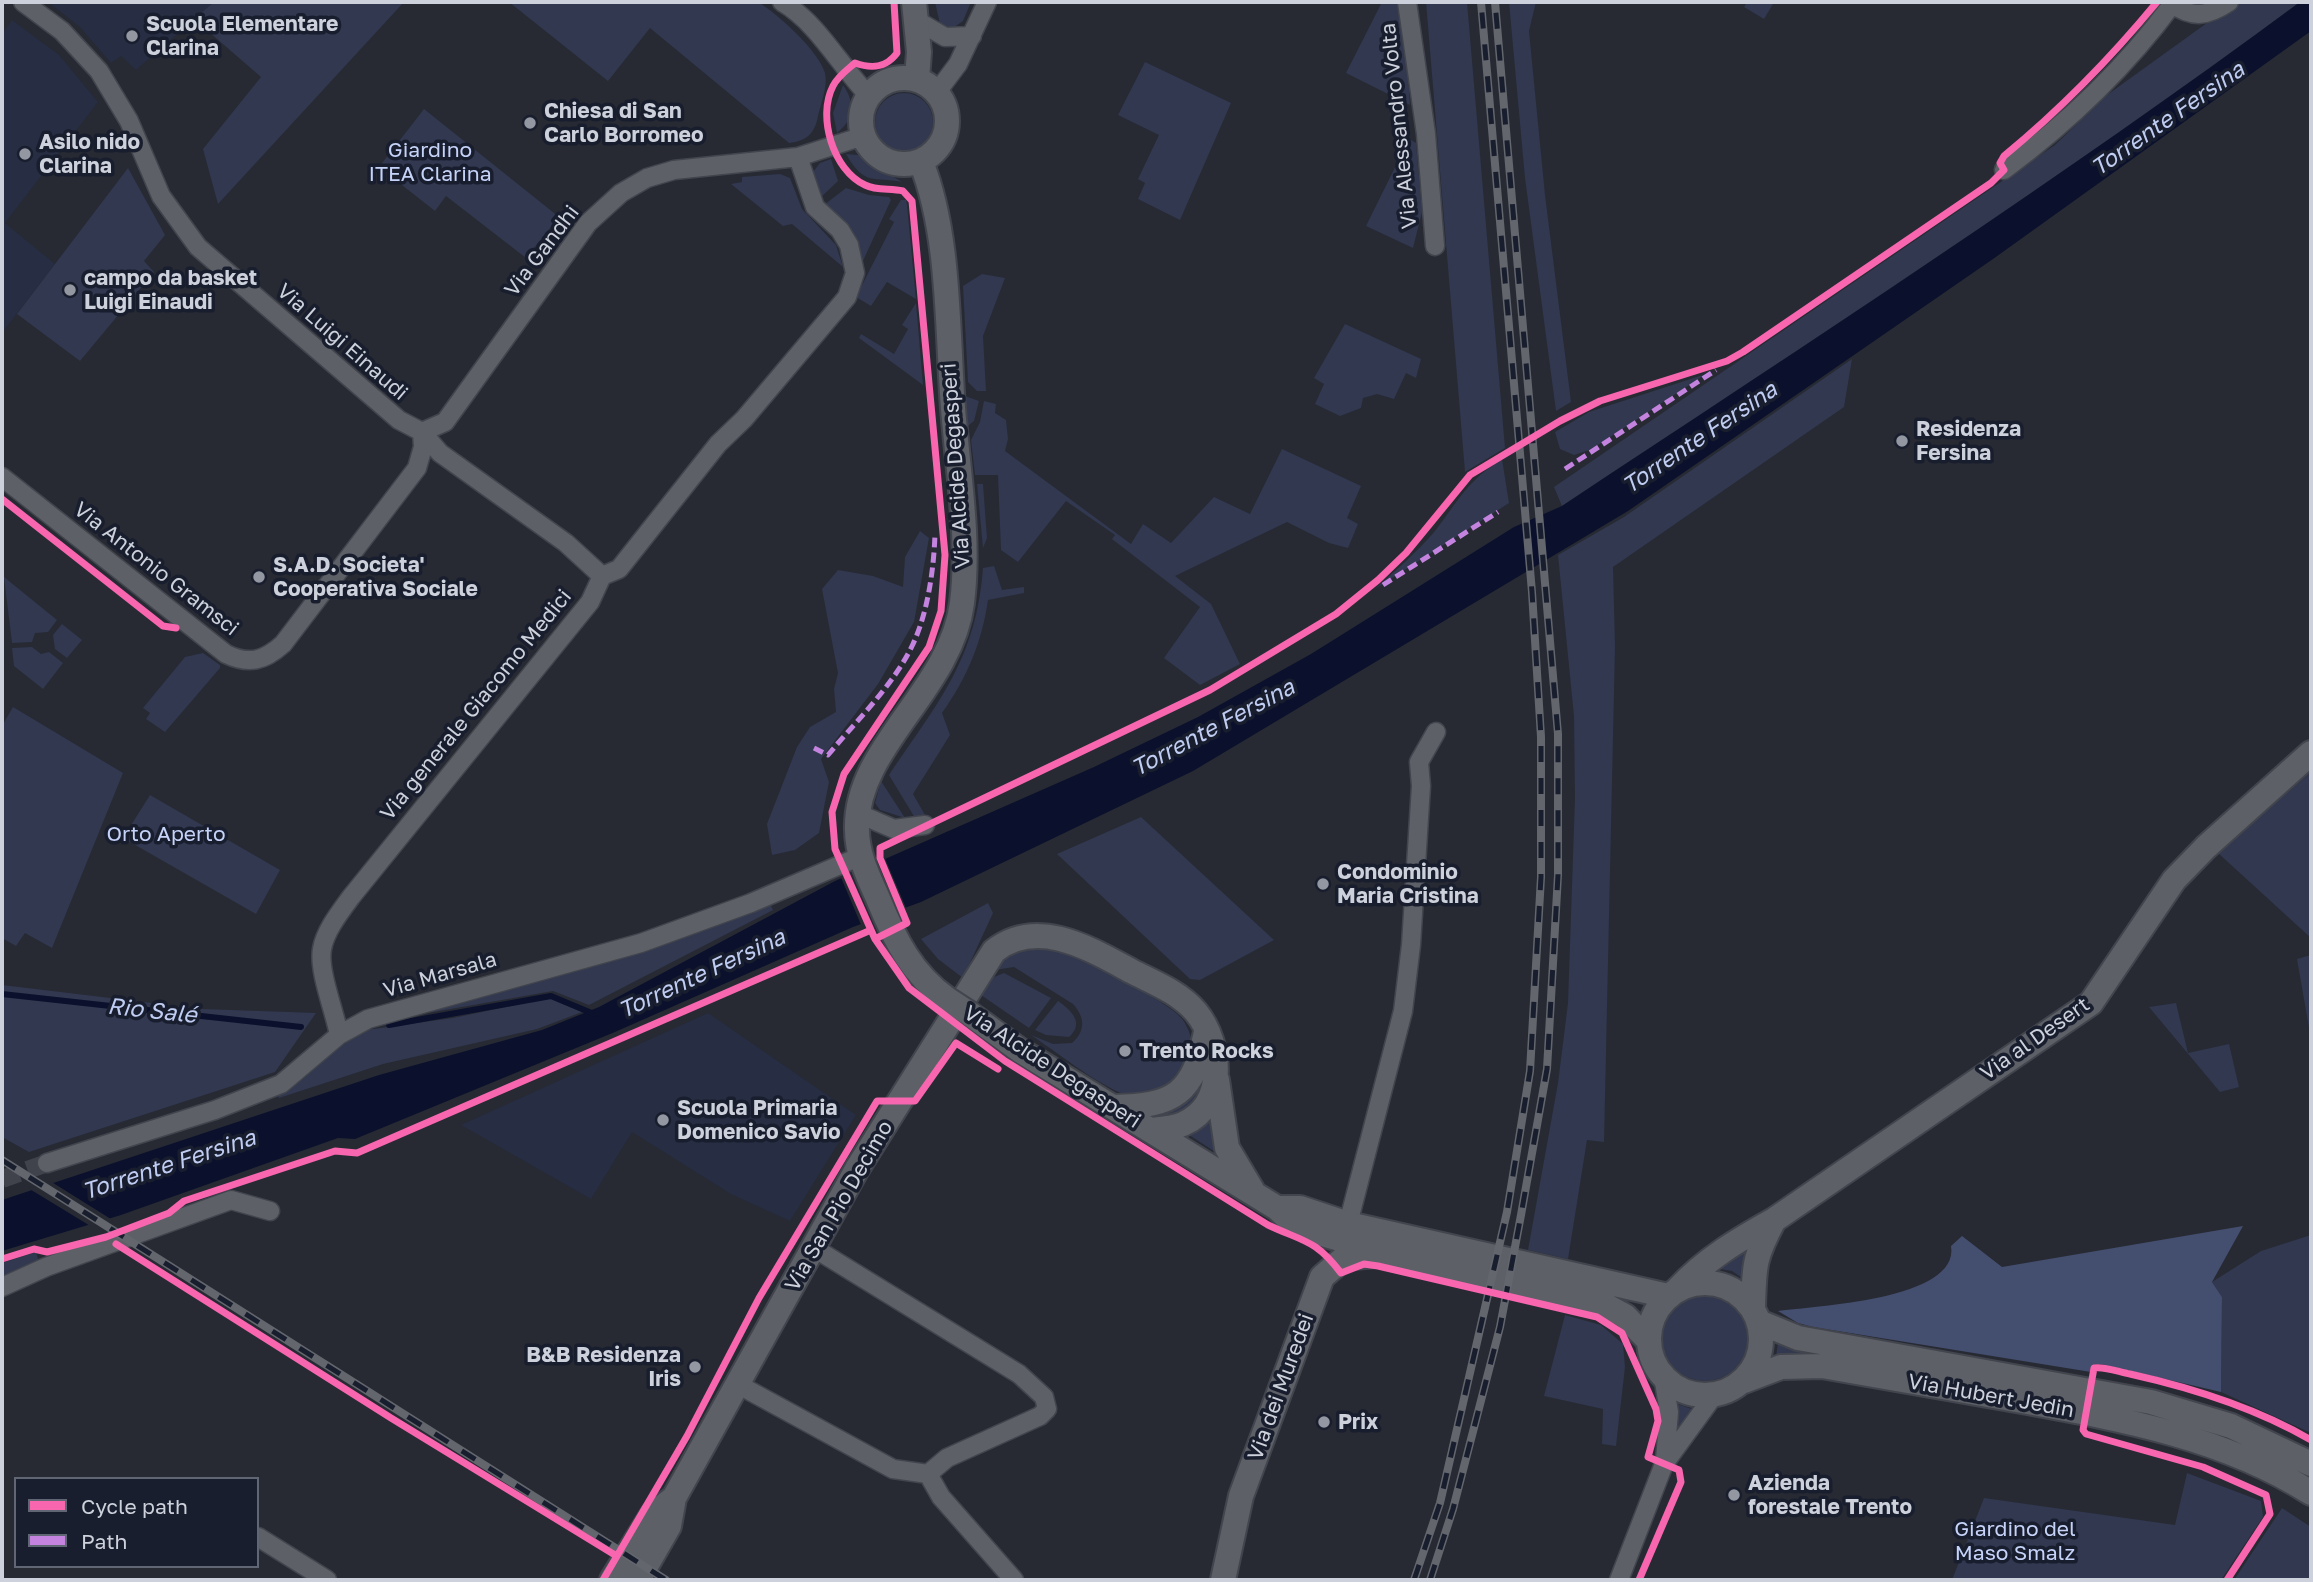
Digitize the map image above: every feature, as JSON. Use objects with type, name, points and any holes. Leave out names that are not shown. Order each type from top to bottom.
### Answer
[{"type":"street","name":"Via Luigi Einaudi","points":[[23,2],[62,31],[99,71],[129,121],[161,196],[198,247],[399,420],[422,432],[440,453],[566,543],[602,576]]},
{"type":"street","points":[[782,2],[815,30],[845,71],[869,96]]},
{"type":"street","points":[[915,11],[919,52],[927,86],[947,111],[947,131],[937,149],[921,162],[903,165],[885,160],[871,149],[865,139],[862,114],[869,96],[877,87],[893,79],[927,86],[958,64],[986,2]]},
{"type":"street","name":"Via Alessandro Volta","points":[[1407,2],[1426,134],[1435,246]]},
{"type":"street","points":[[2004,170],[2047,138],[2120,68],[2173,3],[2184,13],[2200,16],[2213,13],[2229,2]]},
{"type":"street","points":[[915,11],[945,37],[972,36]]},
{"type":"street","name":"Via Gandhi","points":[[422,432],[435,429],[445,422],[588,223],[621,193],[647,178],[674,170],[798,157],[854,139],[865,139]]},
{"type":"street","name":"Via generale Giacomo Medici","points":[[339,1035],[322,961],[322,948],[332,925],[351,897],[590,602],[602,576],[619,569],[718,444],[744,419],[847,297],[855,272],[849,245],[840,230],[815,207],[798,157]]},
{"type":"street","name":"Via Alcide Degasperi","points":[[921,162],[933,192],[942,262],[963,541],[961,605],[940,667],[866,780],[857,813],[862,860],[909,963],[926,984],[1021,1051],[1277,1208],[1293,1223],[1308,1230],[1399,1256],[1601,1303],[1625,1316],[1649,1341]]},
{"type":"street","name":"Via Antonio Gramsci","points":[[2,477],[226,654],[250,662],[263,659],[283,644],[418,468],[423,447],[422,432]]},
{"type":"street","points":[[1348,1224],[1403,1012],[1419,826],[1419,762],[1436,732]]},
{"type":"street","name":"Via al Desert","points":[[1673,1293],[1699,1266],[1774,1220],[2091,1003],[2174,880],[2206,847],[2311,753]]},
{"type":"street","points":[[857,813],[894,829],[925,825]]},
{"type":"street","name":"Via Marsala","points":[[47,1163],[215,1110],[281,1084],[339,1035],[368,1019],[641,943],[862,860]]},
{"type":"street","name":"Via San Pio Decimo","points":[[638,1580],[669,1526],[674,1498],[857,1169],[988,959],[1010,940],[1045,937],[1086,947],[1182,998],[1198,1014],[1213,1048],[1227,1147],[1254,1194]]},
{"type":"street","points":[[1113,1107],[1149,1106],[1170,1098],[1186,1086],[1194,1074],[1206,1032]]},
{"type":"street","points":[[1152,1130],[1182,1124],[1196,1115],[1213,1092],[1217,1077]]},
{"type":"street","points":[[2,1287],[46,1267],[231,1200],[270,1211]]},
{"type":"street","name":"Via Alcide Degasperi","points":[[1277,1208],[1300,1208],[1348,1224],[1673,1293]]},
{"type":"street","name":"Via al Desert","points":[[1756,1315],[1753,1266],[1758,1248],[1774,1220]]},
{"type":"street","points":[[739,1385],[893,1469],[928,1474],[947,1458],[1040,1416],[1047,1409],[1044,1396],[1019,1374],[814,1248]]},
{"type":"street","name":"Via dei Muredei","points":[[1223,1580],[1241,1496],[1322,1277],[1334,1264],[1356,1255],[1399,1256]]},
{"type":"street","points":[[1692,1284],[1719,1284],[1732,1289],[1756,1315],[1760,1354],[1744,1381],[1715,1394],[1683,1391],[1663,1376],[1656,1366],[1649,1341],[1653,1317],[1673,1293],[1692,1284]]},
{"type":"street","name":"Via Hubert Jedin","points":[[1756,1315],[1798,1338],[2151,1402],[2231,1426],[2311,1464]]},
{"type":"street","name":"Via Hubert Jedin","points":[[1744,1381],[1781,1367],[1822,1366],[2133,1421],[2214,1447],[2292,1481],[2311,1493]]},
{"type":"street","points":[[1619,1580],[1664,1464],[1670,1412],[1663,1376]]},
{"type":"street","points":[[1664,1464],[1715,1394]]},
{"type":"street","points":[[928,1474],[941,1497],[1014,1580]]},
{"type":"street","name":"Via San Pio Decimo","points":[[612,1580],[653,1514],[674,1498]]},
{"type":"street","points":[[259,1537],[327,1580]]},
{"type":"shaded area","name":"Scuola Elementare Clarina","points":[[48,2],[214,2],[136,70],[121,56],[111,63],[80,27]]},
{"type":"shaded area","points":[[12,20],[59,55],[98,102],[5,223],[55,264],[2,333],[2,34]]},
{"type":"shaded area","name":"Scuola Primaria Domenico Savio","points":[[708,1013],[856,1115],[790,1221],[731,1194],[632,1132],[591,1199],[461,1125]]},
{"type":"shaded area","points":[[2243,1226],[2212,1282],[2222,1297],[2221,1392],[2101,1364],[2093,1365],[2091,1372],[1813,1327],[1798,1323],[1778,1311],[1881,1297],[1910,1289],[1933,1278],[1948,1264],[1951,1246],[1962,1236],[2002,1267]]},
{"type":"green space","points":[[214,2],[404,2],[218,204],[203,149],[261,77],[194,19]]},
{"type":"green space","points":[[509,2],[758,2],[796,33],[821,64],[826,83],[815,127],[805,138],[789,143],[650,28],[608,81]]},
{"type":"green space","points":[[935,2],[971,2],[963,21],[953,28],[940,24]]},
{"type":"green space","points":[[1382,2],[1403,2],[1410,105],[1346,73]]},
{"type":"green space","points":[[1426,2],[1467,2],[1505,448],[1465,472]]},
{"type":"green space","points":[[1509,2],[1536,2],[1529,31],[1545,195],[1571,402],[1556,411],[1525,178]]},
{"type":"green space","points":[[1747,2],[1773,4],[1764,19],[1744,7]]},
{"type":"green space","points":[[2236,2],[2300,2],[2027,196],[1562,506],[1554,487],[2055,145],[2107,95]]},
{"type":"green space","points":[[1145,62],[1231,103],[1180,220],[1138,199],[1145,183],[1138,179],[1159,135],[1118,115]]},
{"type":"green space","points":[[843,85],[850,98],[851,110],[847,122],[837,133],[833,113]]},
{"type":"green space","points":[[904,93],[920,98],[928,106],[933,122],[928,138],[920,146],[904,151],[888,146],[880,138],[875,122],[880,106],[888,98]]},
{"type":"green space","name":"Giardino ITEA Clarina","points":[[424,109],[559,217],[526,258],[446,196],[435,211],[379,167]]},
{"type":"green space","points":[[1409,139],[1416,143],[1422,212],[1413,248],[1366,226]]},
{"type":"green space","points":[[846,154],[858,155],[902,182],[864,176]]},
{"type":"green space","points":[[831,159],[838,181],[819,199],[813,172],[820,163]]},
{"type":"green space","points":[[128,168],[165,235],[144,261],[154,272],[80,361],[17,314]]},
{"type":"green space","points":[[780,174],[790,178],[802,209],[836,245],[843,267],[792,224],[783,226],[731,184],[742,182],[742,177]]},
{"type":"green space","points":[[846,188],[869,195],[889,197],[891,200],[862,263],[858,248],[824,205]]},
{"type":"green space","points":[[901,200],[906,200],[907,205],[916,299],[887,282],[871,306],[856,297],[894,222],[889,219]]},
{"type":"green space","points":[[982,274],[1005,278],[983,336],[986,391],[977,391],[968,382],[963,286]]},
{"type":"green space","points":[[916,303],[923,385],[859,338],[861,334],[894,354],[908,329],[902,325]]},
{"type":"green space","points":[[1345,324],[1421,359],[1416,378],[1406,373],[1394,399],[1377,394],[1363,398],[1361,408],[1340,416],[1315,404],[1324,384],[1314,378]]},
{"type":"green space","points":[[1852,359],[1844,407],[1613,567],[1615,646],[1604,1142],[1587,1140],[1568,1259],[1528,1250],[1558,1083],[1568,1003],[1575,798],[1574,716],[1558,555],[1624,517]]},
{"type":"green space","points":[[1706,374],[1592,449],[1574,455],[1560,449],[1555,432],[1589,412]]},
{"type":"green space","points":[[965,396],[979,401],[974,421],[968,426]]},
{"type":"green space","points":[[984,401],[996,404],[995,413],[1006,420],[1008,439],[1005,451],[1131,544],[1143,524],[1171,543],[1214,497],[1250,514],[1282,449],[1361,486],[1347,518],[1358,524],[1348,548],[1329,543],[1287,522],[1175,576],[1211,604],[1240,664],[1200,685],[1164,658],[1200,607],[1112,539],[1115,535],[1066,501],[1018,562],[1001,550],[998,475],[975,475],[971,440],[980,422]]},
{"type":"green space","points":[[1502,459],[1509,503],[1375,589],[1428,539],[1471,484]]},
{"type":"green space","points":[[977,484],[983,484],[987,538],[983,548]]},
{"type":"green space","points":[[920,531],[929,538],[914,622],[878,684],[821,759],[829,782],[819,833],[795,850],[772,855],[767,824],[797,747],[810,727],[836,712],[834,689],[838,673],[822,589],[838,570],[873,576],[903,587],[905,557]]},
{"type":"green space","points":[[994,566],[1002,590],[1024,587],[1024,593],[988,600],[972,659],[942,713],[950,735],[913,794],[925,815],[915,818],[889,775],[952,679],[972,629],[983,568]]},
{"type":"green space","points":[[4,577],[57,620],[48,632],[35,633],[32,642],[12,643]]},
{"type":"green space","points":[[62,624],[82,640],[67,658],[55,649],[53,635]]},
{"type":"green space","points":[[32,647],[41,654],[49,652],[63,663],[43,689],[14,666],[12,648]]},
{"type":"green space","points":[[203,653],[220,665],[220,668],[165,732],[146,719],[150,713],[143,708],[185,657]]},
{"type":"green space","points":[[13,707],[123,773],[52,948],[25,933],[16,946],[2,938],[2,726]]},
{"type":"green space","points":[[2311,772],[2311,938],[2218,853]]},
{"type":"green space","points":[[881,781],[905,818],[880,810],[875,803]]},
{"type":"green space","name":"Orto Aperto","points":[[150,795],[280,870],[256,914],[123,838]]},
{"type":"green space","points":[[1141,817],[1274,940],[1200,980],[1190,979],[1057,854]]},
{"type":"green space","points":[[988,903],[993,913],[963,978],[938,959],[921,939]]},
{"type":"green space","points":[[770,904],[773,910],[589,1005],[553,991],[422,1014],[638,953]]},
{"type":"green space","points":[[1030,948],[1056,950],[1084,962],[1143,991],[1175,1012],[1183,1020],[1190,1034],[1192,1047],[1191,1059],[1179,1079],[1156,1092],[1123,1094],[1086,1074],[1031,1035],[1053,1044],[1072,1043],[1080,1034],[1082,1019],[1073,1004],[1014,967],[995,970],[1004,954]]},
{"type":"green space","points":[[2311,955],[2311,1039],[2297,959]]},
{"type":"green space","points":[[1004,973],[1051,998],[1029,1028],[981,995],[994,977]]},
{"type":"green space","points":[[2,985],[202,1009],[316,1013],[275,1072],[29,1152],[2,1137]]},
{"type":"green space","points":[[549,998],[582,1012],[537,1029],[383,1064],[279,1098],[277,1094],[303,1079],[329,1054],[366,1030],[453,1018]]},
{"type":"green space","points":[[1058,1001],[1067,1008],[1076,1022],[1074,1032],[1069,1037],[1046,1035],[1035,1030]]},
{"type":"green space","points":[[2176,1003],[2188,1053],[2229,1044],[2239,1087],[2220,1092],[2149,1007]]},
{"type":"green space","points":[[1210,1070],[1190,1110],[1163,1118],[1157,1113]]},
{"type":"green space","points":[[1211,1113],[1220,1155],[1186,1133]]},
{"type":"green space","points":[[2311,1235],[2311,1433],[2221,1392],[2222,1297],[2212,1282],[2261,1251]]},
{"type":"green space","points":[[1749,1245],[1745,1280],[1732,1271],[1714,1268]]},
{"type":"green space","points":[[89,1246],[2,1280],[2,1263],[36,1252],[38,1259]]},
{"type":"green space","points":[[1705,1295],[1729,1302],[1741,1314],[1748,1338],[1741,1362],[1729,1374],[1705,1381],[1681,1374],[1669,1362],[1662,1338],[1669,1314],[1681,1302]]},
{"type":"green space","points":[[1565,1315],[1601,1325],[1623,1344],[1625,1367],[1616,1446],[1602,1444],[1603,1409],[1544,1396]]},
{"type":"green space","points":[[1778,1342],[1816,1353],[1816,1355],[1776,1357]]},
{"type":"green space","points":[[1677,1404],[1695,1410],[1677,1432]]},
{"type":"green space","name":"Giardino del Maso Smalz","points":[[2187,1473],[2261,1501],[2263,1517],[2221,1580],[1952,1580],[1984,1498],[2175,1525]]},
{"type":"green space","points":[[2282,1508],[2311,1527],[2311,1580],[2234,1580]]},
{"type":"water","name":"Torrente Fersina","points":[[2300,2],[2311,2],[2311,31],[1993,259],[1628,511],[1193,771],[921,902],[853,927],[615,1032],[355,1139],[338,1138],[121,1215],[2,1251],[2,1200],[379,1075],[542,1030],[599,1007],[835,881],[1094,767],[1198,717],[1311,654],[1514,527],[1562,506],[2027,196]]},
{"type":"pier","points":[[884,856],[906,908],[862,927],[840,875]]},
{"type":"pier","points":[[50,1181],[114,1221],[92,1227],[28,1188]]},
{"type":"waterway","name":"Rio Salé","points":[[2,994],[301,1027]]},
{"type":"waterway","name":"Rio Salé","points":[[389,1025],[551,996],[594,1014]]},
{"type":"tunnel","points":[[2,1179],[47,1163]]},
{"type":"railway","points":[[1414,1580],[1440,1503],[1507,1212],[1530,1071],[1541,877],[1541,737],[1532,592],[1481,2]]},
{"type":"railway","points":[[1430,1580],[1453,1509],[1500,1327],[1521,1215],[1547,1069],[1558,875],[1558,734],[1495,2]]},
{"type":"railway","points":[[2,1160],[666,1580]]},
{"type":"marked path","points":[[1565,469],[1716,370]]},
{"type":"marked path","points":[[1383,585],[1498,512]]},
{"type":"marked path","points":[[814,748],[828,755],[885,688],[905,659],[918,631],[926,604],[932,575],[935,533]]},
{"type":"cycle path","points":[[894,2],[897,53],[883,64],[867,66],[855,63],[837,79],[828,99],[827,112],[831,141],[844,168],[865,185],[903,191],[912,201],[945,555],[941,611],[929,647],[844,774],[832,812],[835,849],[875,939],[909,988],[1005,1061],[1268,1225],[1316,1247],[1341,1273],[1364,1264],[1378,1266],[1597,1317],[1622,1333],[1656,1409],[1658,1421],[1648,1457],[1679,1470],[1681,1482],[1639,1580]]},
{"type":"cycle path","points":[[875,939],[907,923],[880,858],[880,848],[1210,690],[1336,614],[1406,553],[1470,475],[1560,421],[1600,401],[1727,361],[1743,352],[1991,183],[2004,170],[2000,163],[2004,156],[2084,83],[2157,2]]},
{"type":"cycle path","points":[[2,499],[163,626],[176,628]]},
{"type":"cycle path","points":[[2,1259],[34,1249],[47,1252],[106,1237],[169,1213],[184,1201],[335,1151],[357,1153],[871,930]]},
{"type":"cycle path","points":[[603,1580],[687,1436],[759,1298],[877,1101],[915,1101],[956,1043],[998,1069]]},
{"type":"cycle path","points":[[116,1244],[391,1418],[615,1555]]},
{"type":"cycle path","points":[[2227,1580],[2270,1514],[2266,1495],[2203,1467],[2086,1434],[2083,1430],[2094,1368],[2112,1370],[2200,1393],[2268,1418],[2311,1440]]},
{"type":"place","name":"Scuola Elementare Clarina","points":[[132,36]]},
{"type":"place","name":"Chiesa di San Carlo Borromeo","points":[[530,123]]},
{"type":"place","name":"Asilo nido Clarina","points":[[25,154]]},
{"type":"place","name":"campo da basket Luigi Einaudi","points":[[70,290]]},
{"type":"place","name":"Residenza Fersina","points":[[1902,441]]},
{"type":"place","name":"S.A.D. Societa' Cooperativa Sociale","points":[[259,577]]},
{"type":"place","name":"Condominio Maria Cristina","points":[[1323,884]]},
{"type":"place","name":"Trento Rocks","points":[[1125,1051]]},
{"type":"place","name":"Scuola Primaria Domenico Savio","points":[[663,1120]]},
{"type":"place","name":"B&B Residenza Iris","points":[[695,1367]]},
{"type":"place","name":"Prix","points":[[1324,1422]]},
{"type":"place","name":"Azienda forestale Trento","points":[[1734,1495]]}]
